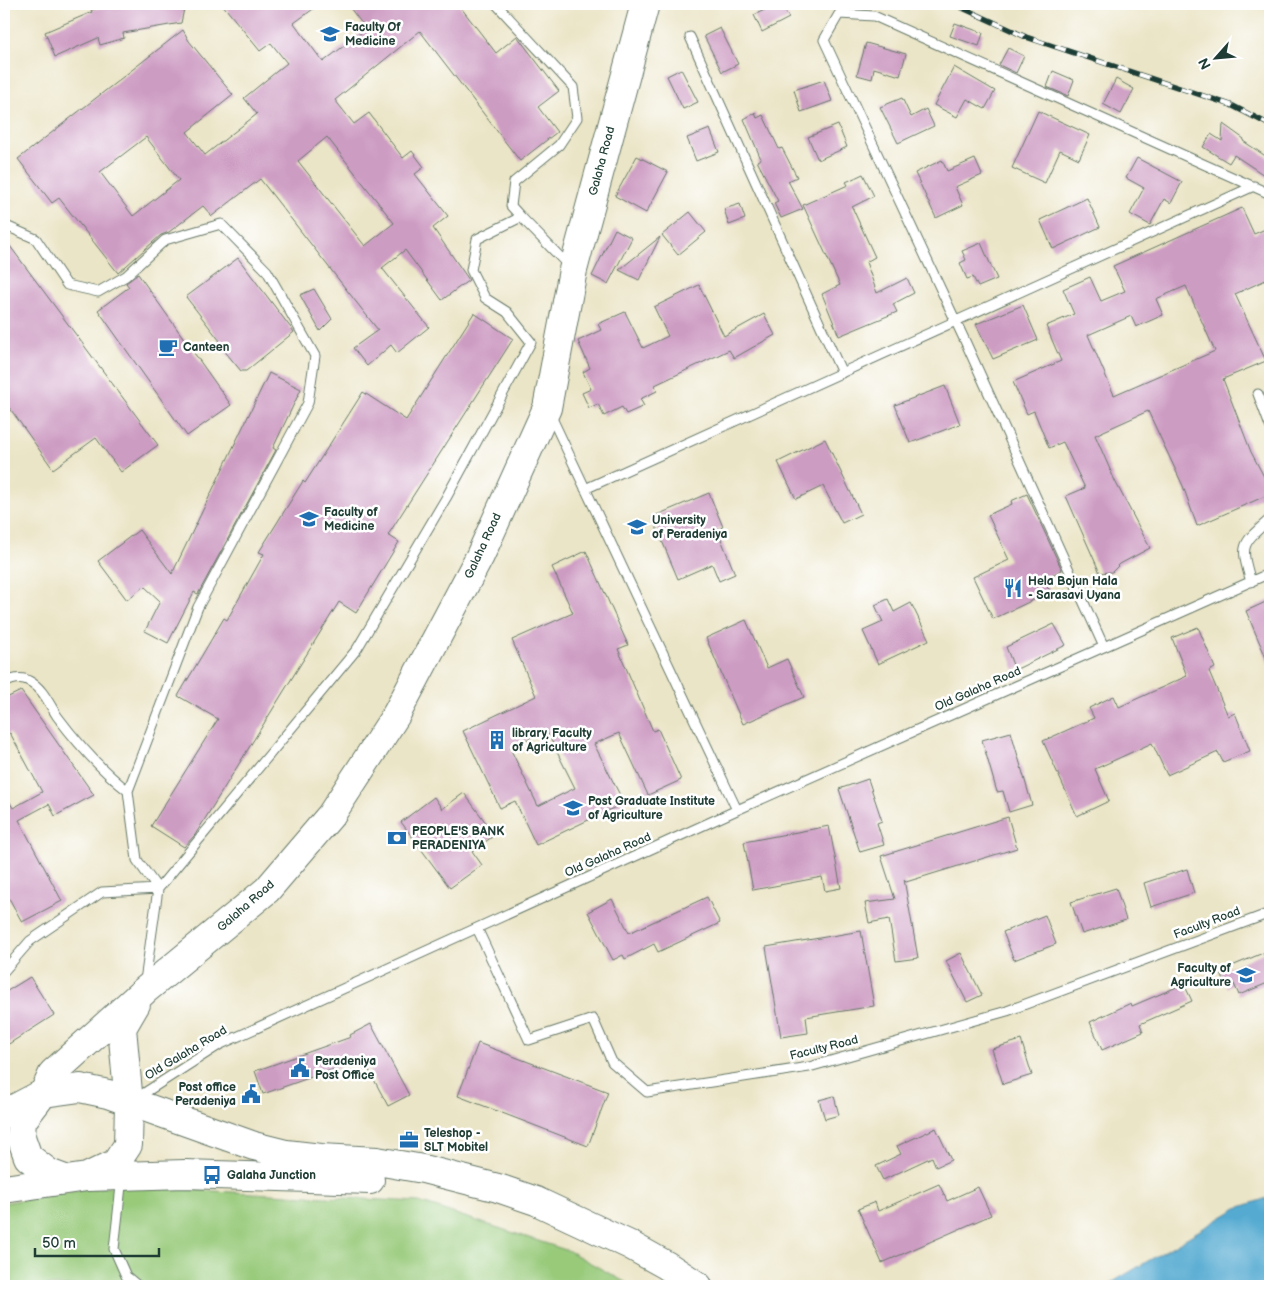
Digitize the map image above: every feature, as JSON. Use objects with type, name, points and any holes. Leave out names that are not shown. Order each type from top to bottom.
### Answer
[{"type":"main road","name":"Galaha Road","points":[[44,1093],[53,1073],[144,992],[267,890],[331,815],[396,715],[480,556],[547,408],[573,270],[644,4]]},
{"type":"main road","name":"Galaha Road","points":[[129,1103],[122,1028],[144,992]]},
{"type":"main road","points":[[4,1114],[44,1093],[80,1088],[108,1094],[254,1146],[286,1154],[378,1162],[423,1169],[498,1188],[536,1201],[630,1245],[698,1286]]},
{"type":"main road","points":[[44,1093],[22,1121],[21,1137],[28,1157],[49,1173],[85,1177],[116,1163],[128,1145],[129,1103]]},
{"type":"main road","points":[[4,1189],[85,1177],[185,1174],[365,1179],[408,1183],[452,1192],[514,1213],[624,1260],[668,1286]]},
{"type":"lane","points":[[496,4],[573,87],[577,118],[559,145],[514,182],[511,206],[573,270]]},
{"type":"lane","points":[[1104,647],[824,40],[839,14],[874,16],[1270,194]]},
{"type":"lane","points":[[690,37],[842,373]]},
{"type":"lane","points":[[585,489],[1254,186]]},
{"type":"lane","points":[[144,992],[158,889],[357,649],[446,498],[530,342],[507,312],[485,298],[471,270],[477,240],[522,217]]},
{"type":"lane","points":[[4,225],[36,239],[67,284],[98,292],[126,276],[165,240],[221,224],[267,271],[315,356],[308,403],[198,608],[128,791],[137,860],[158,889]]},
{"type":"lane","points":[[1258,394],[1270,426]]},
{"type":"lane","points":[[547,408],[736,810]]},
{"type":"lane","points":[[1251,582],[1245,562],[1244,550],[1248,538],[1270,519]]},
{"type":"lane","name":"Old Galaha Road","points":[[129,1103],[219,1045],[736,810],[1270,573]]},
{"type":"lane","points":[[4,683],[21,678],[39,688],[57,716],[83,748],[109,776],[128,791]]},
{"type":"lane","points":[[4,971],[30,940],[102,892],[158,889]]},
{"type":"lane","name":"Faculty Road","points":[[477,928],[529,1040],[593,1019],[612,1062],[647,1092],[809,1067],[1007,1011],[1270,913]]},
{"type":"lane","points":[[85,1177],[121,1186],[114,1249],[126,1276],[138,1286]]},
{"type":"green space","points":[[121,1186],[419,1202],[569,1251],[632,1286],[4,1286],[4,1203],[82,1189]]},
{"type":"water","points":[[1270,1197],[1270,1286],[1106,1286],[1237,1208]]},
{"type":"building","points":[[115,4],[185,4],[181,23],[123,33],[124,38],[100,45],[98,38],[55,57],[45,32],[92,12],[91,10]]},
{"type":"building","points":[[222,4],[320,4],[294,23],[323,62],[366,29],[347,4],[458,4],[496,53],[517,36],[559,91],[538,107],[557,132],[520,161],[420,31],[335,100],[354,124],[369,113],[403,158],[412,151],[424,167],[415,174],[448,216],[433,228],[469,280],[442,300],[405,250],[382,268],[429,327],[397,353],[391,345],[367,366],[353,348],[378,330],[260,179],[212,216],[203,206],[169,232],[161,235],[118,273],[59,198],[52,203],[18,159],[183,30],[189,41],[233,95],[187,132],[205,155],[257,114],[244,98],[287,63],[271,43],[260,51]],"holes":[[[146,137],[179,180],[133,216],[100,172]],[[327,137],[394,223],[365,246],[298,161]]]},
{"type":"building","points":[[777,4],[781,4],[789,18],[762,32],[754,15]]},
{"type":"building","points":[[955,23],[983,33],[979,46],[950,36]]},
{"type":"building","points":[[720,28],[738,64],[722,72],[704,36]]},
{"type":"building","points":[[866,43],[906,54],[900,76],[874,68],[872,79],[857,75]]},
{"type":"building","points":[[1008,48],[1024,56],[1016,73],[999,65]]},
{"type":"building","points":[[954,67],[995,91],[985,109],[967,99],[957,117],[934,105]]},
{"type":"building","points":[[681,69],[698,102],[683,109],[667,76]]},
{"type":"building","points":[[1053,71],[1074,80],[1068,96],[1047,87]]},
{"type":"building","points":[[1116,79],[1134,89],[1121,114],[1103,104]]},
{"type":"building","points":[[824,80],[832,101],[801,112],[794,90]]},
{"type":"building","points":[[902,98],[911,117],[926,109],[934,126],[898,143],[880,107]]},
{"type":"building","points":[[1038,111],[1090,135],[1079,159],[1060,150],[1045,183],[1012,168]]},
{"type":"building","points":[[755,113],[757,118],[763,115],[779,149],[782,148],[797,177],[788,181],[803,209],[781,218],[774,203],[778,201],[757,161],[761,159],[744,119]]},
{"type":"building","points":[[1223,124],[1244,139],[1243,141],[1270,159],[1270,179],[1234,155],[1229,163],[1203,147],[1211,134],[1222,141]]},
{"type":"building","points":[[838,125],[847,147],[818,160],[808,137]]},
{"type":"building","points":[[710,129],[719,152],[696,161],[687,138]]},
{"type":"building","points":[[637,156],[668,172],[646,213],[615,196]]},
{"type":"building","points":[[1137,158],[1182,182],[1171,203],[1164,199],[1150,225],[1130,214],[1144,188],[1126,178]]},
{"type":"building","points":[[975,159],[982,175],[955,187],[963,205],[936,218],[915,173],[942,160],[947,171]]},
{"type":"building","points":[[863,174],[874,196],[852,207],[875,257],[866,262],[877,293],[907,278],[914,293],[893,304],[897,312],[839,336],[822,294],[840,285],[803,205],[848,185],[846,182]]},
{"type":"building","points":[[1087,198],[1100,227],[1053,249],[1040,220]]},
{"type":"building","points":[[740,204],[745,219],[729,225],[724,209]]},
{"type":"building","points":[[1242,208],[1254,234],[1270,227],[1270,278],[1235,294],[1266,361],[1223,379],[1251,452],[1270,488],[1270,494],[1197,526],[1183,486],[1148,411],[1095,435],[1115,481],[1150,548],[1120,564],[1112,572],[1100,573],[1066,496],[1085,488],[1063,442],[1049,448],[1034,411],[1027,414],[1013,382],[1061,361],[1046,326],[1074,314],[1063,289],[1090,277],[1101,301],[1125,291],[1113,266]],"holes":[[[1186,286],[1215,351],[1114,395],[1088,335],[1131,316],[1136,327],[1163,315],[1156,299]]]},
{"type":"building","points":[[690,212],[706,232],[678,255],[662,235]]},
{"type":"building","points":[[615,229],[632,238],[608,284],[592,276]]},
{"type":"building","points":[[660,237],[639,280],[619,270]]},
{"type":"building","points":[[4,238],[158,445],[121,472],[96,438],[53,469],[4,400]]},
{"type":"building","points":[[981,243],[997,279],[978,287],[973,277],[967,279],[960,263],[966,260],[962,251]]},
{"type":"building","points":[[238,258],[294,332],[246,371],[241,371],[218,343],[220,341],[186,297]]},
{"type":"building","points":[[138,274],[231,405],[187,436],[98,310],[129,287],[126,283]]},
{"type":"building","points":[[699,285],[724,336],[764,314],[775,335],[734,358],[729,350],[655,385],[657,391],[640,399],[644,406],[626,414],[622,407],[604,416],[598,404],[589,408],[582,393],[591,389],[583,372],[590,368],[578,341],[601,330],[598,324],[625,312],[643,348],[668,336],[654,307]]},
{"type":"building","points":[[314,289],[332,319],[320,331],[300,295]]},
{"type":"building","points":[[1023,305],[1038,340],[993,359],[976,324]]},
{"type":"building","points":[[474,313],[513,339],[388,535],[399,542],[356,613],[339,602],[195,835],[184,847],[151,826],[218,719],[178,696],[224,618],[227,620],[264,554],[259,552],[303,481],[305,483],[363,392],[406,420]]},
{"type":"building","points":[[269,373],[301,389],[273,448],[276,450],[198,594],[194,592],[168,643],[145,631],[160,601],[144,586],[127,600],[98,561],[139,530],[172,574]]},
{"type":"building","points":[[945,386],[960,424],[910,443],[895,405]]},
{"type":"building","points":[[825,439],[861,514],[842,523],[823,486],[796,499],[778,462]]},
{"type":"building","points":[[709,493],[723,527],[717,529],[735,574],[719,581],[712,564],[678,579],[652,517]]},
{"type":"building","points":[[1027,494],[1062,570],[1044,579],[1050,592],[993,619],[973,577],[1009,560],[988,515],[1012,504],[1011,501]]},
{"type":"building","points":[[586,551],[628,645],[618,649],[653,731],[658,729],[681,780],[648,795],[619,733],[594,744],[624,803],[536,845],[515,801],[500,808],[463,731],[536,696],[512,640],[573,613],[552,567]],"holes":[[[546,730],[575,788],[538,806],[510,748]]]},
{"type":"building","points":[[888,599],[894,612],[911,603],[929,640],[878,664],[863,631],[883,622],[875,605]]},
{"type":"building","points":[[1270,600],[1270,667],[1246,611]]},
{"type":"building","points":[[746,620],[767,668],[787,659],[804,697],[743,724],[706,638]]},
{"type":"building","points":[[1054,624],[1066,645],[1015,670],[1006,647]]},
{"type":"building","points":[[1198,627],[1215,668],[1209,671],[1228,716],[1235,713],[1250,751],[1223,762],[1218,752],[1167,775],[1152,743],[1095,769],[1109,801],[1077,816],[1043,741],[1094,718],[1089,708],[1114,696],[1119,707],[1187,676],[1172,638]]},
{"type":"building","points":[[21,691],[94,795],[55,816],[49,804],[19,820],[62,901],[22,922],[4,889],[4,792],[13,808],[42,792],[10,733],[4,737],[4,699]]},
{"type":"building","points":[[1011,732],[1032,805],[1009,812],[1003,791],[997,792],[982,740]]},
{"type":"building","points":[[868,779],[882,821],[877,823],[884,845],[860,852],[839,789]]},
{"type":"building","points":[[464,793],[495,835],[472,851],[482,865],[450,888],[401,822],[434,797],[442,809]]},
{"type":"building","points":[[1008,817],[1017,848],[906,882],[904,879],[918,958],[896,961],[889,919],[869,923],[865,903],[895,899],[881,856]]},
{"type":"building","points":[[829,826],[841,888],[825,891],[822,877],[753,890],[744,842]]},
{"type":"building","points":[[1187,869],[1194,893],[1151,907],[1144,883]]},
{"type":"building","points":[[1116,888],[1126,920],[1082,934],[1071,902]]},
{"type":"building","points":[[707,897],[720,923],[658,952],[654,944],[625,959],[623,955],[613,960],[588,912],[612,899],[629,933]]},
{"type":"building","points":[[1045,915],[1056,944],[1014,960],[1003,932]]},
{"type":"building","points":[[861,931],[874,1006],[806,1017],[808,1033],[781,1037],[766,947]]},
{"type":"building","points":[[961,953],[982,995],[967,1002],[946,961]]},
{"type":"building","points":[[1263,953],[1270,970],[1270,982],[1239,995],[1234,984],[1227,988],[1220,971]]},
{"type":"building","points":[[30,977],[54,1015],[4,1047],[4,993]]},
{"type":"building","points":[[1184,984],[1192,1001],[1140,1024],[1143,1032],[1102,1050],[1090,1022],[1131,1003],[1132,1006]]},
{"type":"building","points":[[371,1024],[409,1095],[388,1106],[363,1059],[263,1094],[255,1071],[351,1037],[350,1035]]},
{"type":"building","points":[[1021,1040],[1032,1075],[1003,1084],[992,1049]]},
{"type":"building","points":[[478,1043],[608,1092],[588,1146],[458,1096]]},
{"type":"building","points":[[834,1096],[839,1115],[825,1119],[819,1100]]},
{"type":"building","points":[[936,1128],[951,1160],[936,1167],[932,1157],[883,1180],[876,1166],[901,1154],[897,1146]]},
{"type":"building","points":[[939,1184],[947,1201],[978,1187],[991,1215],[882,1263],[858,1209],[875,1202],[878,1211]]},
{"type":"railway","points":[[954,4],[1026,37],[1231,105],[1270,125]]},
{"type":"place","name":"Faculty Of Medicine","points":[[330,34]]},
{"type":"place","name":"Canteen","points":[[168,347]]},
{"type":"place","name":"Faculty of Medicine","points":[[309,519]]},
{"type":"place","name":"University of Peradeniya","points":[[637,527]]},
{"type":"place","name":"Hela Bojun Hala - Sarasavi Uyana","points":[[1013,588]]},
{"type":"place","name":"library, Faculty of Agriculture","points":[[497,740]]},
{"type":"place","name":"Post Graduate Institute of Agriculture","points":[[573,808]]},
{"type":"place","name":"PEOPLE'S BANK PERADENIYA","points":[[397,838]]},
{"type":"place","name":"Faculty of Agriculture","points":[[1246,975]]},
{"type":"place","name":"Peradeniya Post Office","points":[[300,1068]]},
{"type":"place","name":"Post office Peradeniya","points":[[251,1094]]},
{"type":"place","name":"Teleshop - SLT Mobitel","points":[[409,1140]]},
{"type":"place","name":"Galaha Junction","points":[[212,1175]]}]
